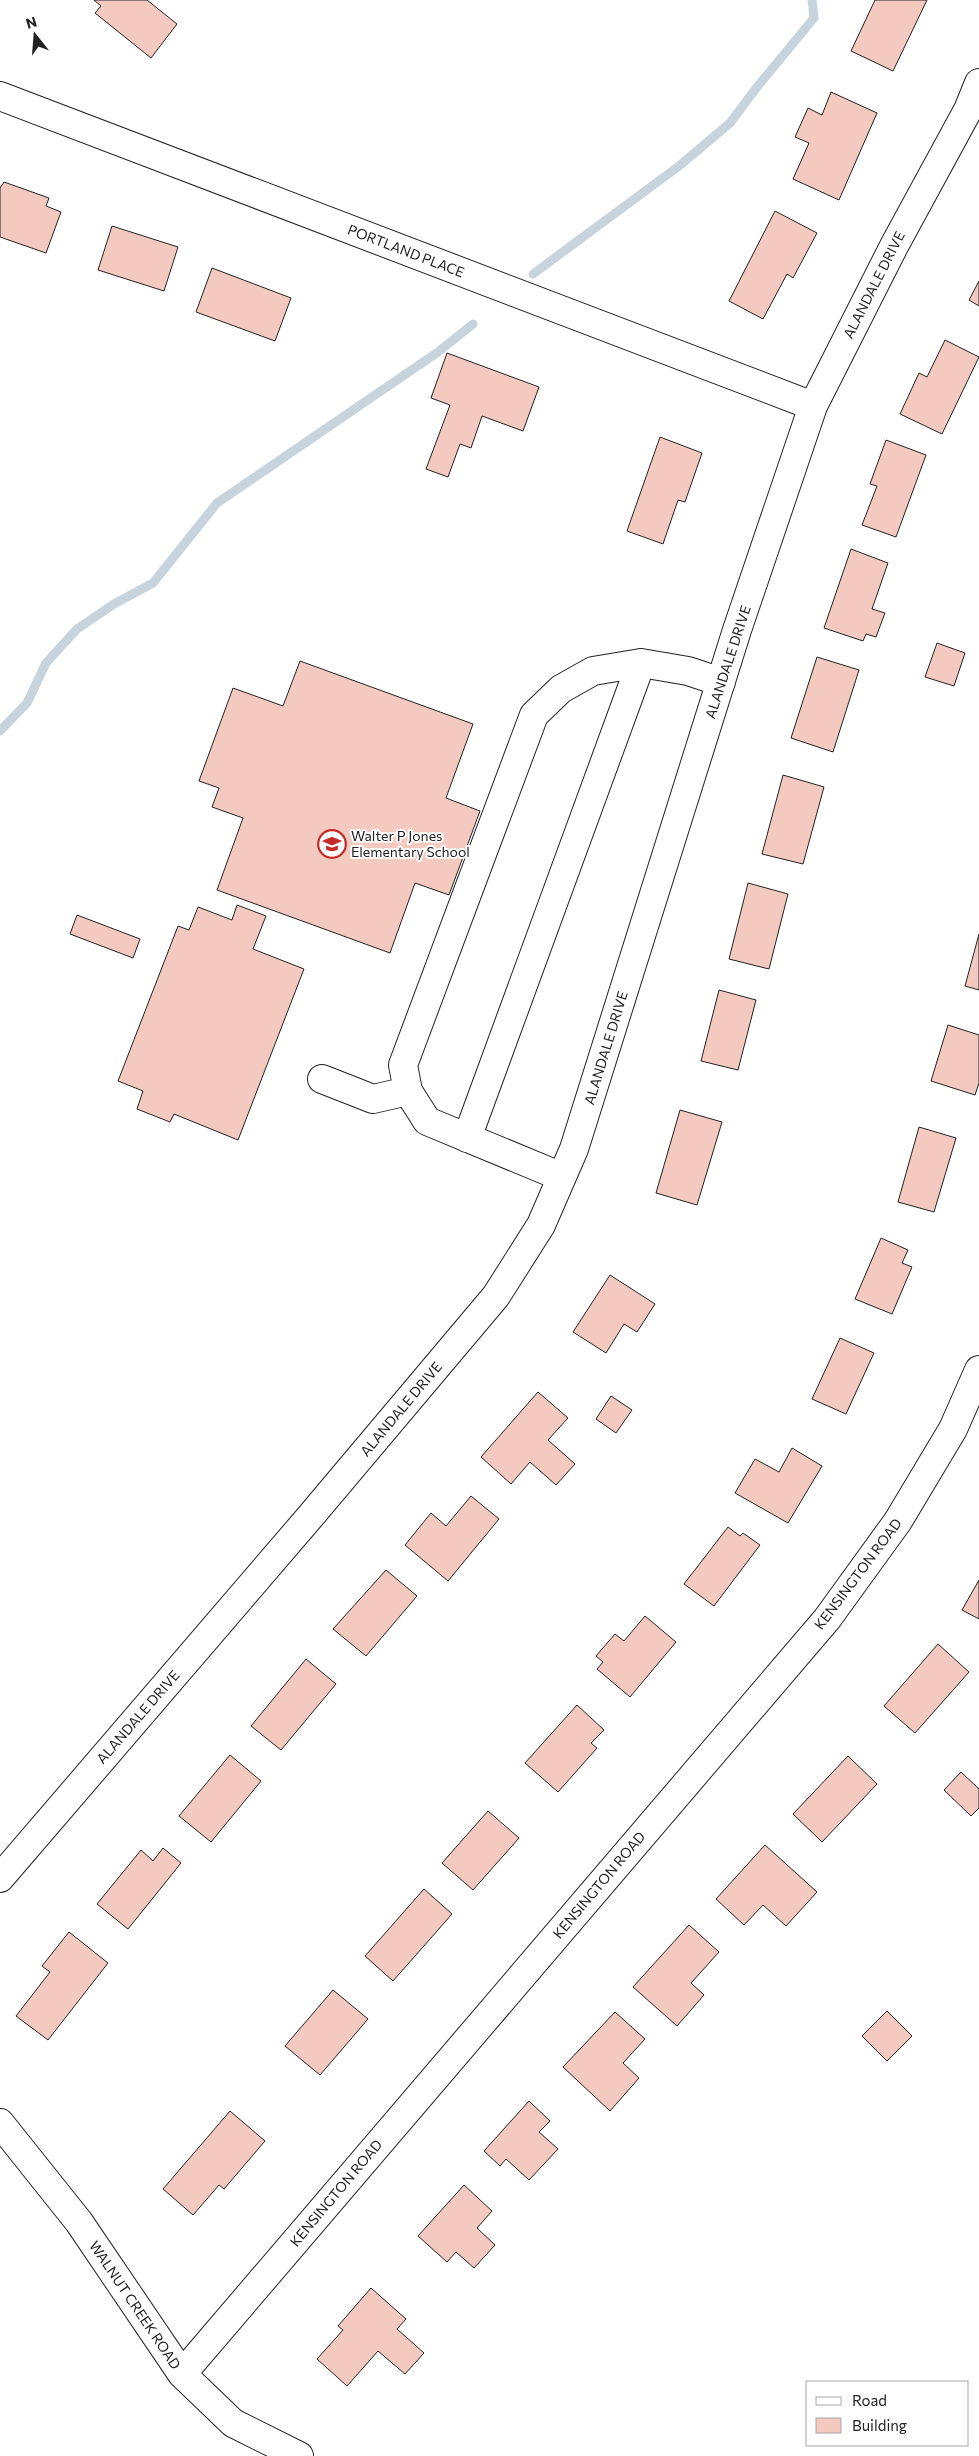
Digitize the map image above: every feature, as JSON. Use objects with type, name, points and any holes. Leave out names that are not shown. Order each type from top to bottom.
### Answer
[{"type":"street","name":"ALANDALE DRIVE","points":[[0,1878],[310,1518],[496,1296],[541,1225],[574,1149],[721,682],[813,406],[894,246],[974,112],[979,83]]},
{"type":"street","name":"PORTLAND PLACE","points":[[0,96],[813,406]]},
{"type":"street","points":[[562,1177],[427,1121],[408,1091],[403,1065],[534,715],[561,689],[593,671],[641,663],[688,672],[721,682]]},
{"type":"street","points":[[467,1138],[641,663]]},
{"type":"street","points":[[322,1079],[373,1099],[408,1091]]},
{"type":"street","name":"KENSINGTON ROAD","points":[[182,2374],[827,1619],[898,1521],[953,1429],[979,1370]]},
{"type":"street","name":"WALNUT CREEK ROAD","points":[[0,2123],[79,2222],[182,2374],[233,2423],[298,2456]]},
{"type":"building","points":[[94,0],[147,0],[177,24],[151,58],[95,13],[101,6]]},
{"type":"building","points":[[875,0],[927,0],[893,71],[851,51]]},
{"type":"building","points":[[831,92],[877,113],[839,200],[793,179],[809,143],[795,137],[808,108],[822,115]]},
{"type":"building","points":[[4,182],[49,198],[46,206],[61,212],[46,253],[0,237],[0,188]]},
{"type":"building","points":[[775,211],[817,233],[793,278],[787,274],[763,319],[729,301]]},
{"type":"building","points":[[112,226],[178,247],[164,291],[98,270]]},
{"type":"building","points":[[212,268],[291,298],[275,341],[196,312]]},
{"type":"building","points":[[979,281],[979,306],[969,300]]},
{"type":"building","points":[[945,340],[979,357],[942,434],[900,414],[919,373],[927,377]]},
{"type":"building","points":[[447,353],[539,387],[523,431],[482,416],[471,448],[460,444],[448,477],[426,469],[450,405],[431,398]]},
{"type":"building","points":[[660,437],[702,453],[685,502],[678,500],[663,544],[627,531]]},
{"type":"building","points":[[886,440],[926,455],[896,537],[862,525],[877,486],[870,484]]},
{"type":"building","points":[[851,549],[888,563],[872,609],[885,613],[876,637],[866,634],[863,641],[824,628]]},
{"type":"building","points":[[937,643],[965,653],[954,686],[925,677]]},
{"type":"building","points":[[817,657],[859,670],[833,752],[791,738]]},
{"type":"building","points":[[300,661],[473,724],[446,798],[480,811],[449,895],[415,883],[390,953],[217,890],[243,818],[212,807],[219,788],[199,781],[233,688],[283,706]]},
{"type":"building","points":[[783,775],[824,787],[803,864],[762,854]]},
{"type":"building","points":[[748,883],[788,894],[769,969],[729,959]]},
{"type":"building","points":[[237,905],[266,916],[253,949],[304,969],[238,1140],[174,1114],[170,1122],[137,1109],[143,1091],[118,1081],[178,926],[189,930],[198,907],[232,920]]},
{"type":"building","points":[[77,915],[140,939],[133,958],[70,934]]},
{"type":"building","points":[[979,934],[979,990],[965,986]]},
{"type":"building","points":[[719,990],[756,1000],[738,1070],[701,1061]]},
{"type":"building","points":[[948,1025],[979,1035],[979,1083],[975,1095],[931,1081]]},
{"type":"building","points":[[680,1110],[722,1122],[697,1205],[656,1193]]},
{"type":"building","points":[[919,1127],[956,1138],[934,1212],[898,1202]]},
{"type":"building","points":[[881,1238],[908,1250],[902,1263],[912,1267],[892,1314],[855,1299]]},
{"type":"building","points":[[610,1275],[655,1304],[637,1332],[624,1324],[606,1353],[573,1332]]},
{"type":"building","points":[[840,1338],[874,1353],[846,1414],[812,1399]]},
{"type":"building","points":[[538,1392],[568,1418],[548,1440],[575,1464],[556,1485],[530,1462],[511,1484],[481,1457]]},
{"type":"building","points":[[611,1396],[632,1410],[616,1433],[596,1419]]},
{"type":"building","points":[[792,1448],[822,1466],[788,1523],[735,1493],[755,1459],[779,1472]]},
{"type":"building","points":[[471,1496],[499,1519],[448,1581],[405,1545],[431,1513],[446,1526]]},
{"type":"building","points":[[728,1527],[740,1536],[743,1533],[760,1545],[714,1606],[684,1584]]},
{"type":"building","points":[[386,1570],[417,1596],[366,1656],[333,1629]]},
{"type":"building","points":[[979,1580],[979,1619],[962,1610]]},
{"type":"building","points":[[645,1616],[676,1642],[630,1697],[597,1669],[603,1662],[596,1656],[615,1634],[624,1641]]},
{"type":"building","points":[[938,1644],[969,1672],[915,1733],[884,1706]]},
{"type":"building","points":[[306,1659],[336,1684],[281,1750],[251,1726]]},
{"type":"building","points":[[577,1705],[604,1730],[591,1743],[597,1748],[558,1792],[525,1763]]},
{"type":"building","points":[[230,1755],[261,1781],[211,1842],[179,1816]]},
{"type":"building","points":[[848,1756],[877,1784],[822,1842],[793,1814]]},
{"type":"building","points":[[961,1772],[979,1789],[979,1808],[971,1816],[944,1790]]},
{"type":"building","points":[[488,1811],[519,1838],[473,1890],[442,1863]]},
{"type":"building","points":[[765,1845],[817,1892],[786,1926],[763,1905],[744,1925],[716,1899]]},
{"type":"building","points":[[163,1848],[181,1863],[128,1929],[97,1904],[141,1850],[153,1861]]},
{"type":"building","points":[[424,1889],[452,1914],[393,1981],[365,1956]]},
{"type":"building","points":[[689,1925],[719,1952],[691,1983],[704,1995],[677,2026],[633,1987]]},
{"type":"building","points":[[69,1932],[108,1963],[48,2040],[16,2016],[50,1972],[42,1966]]},
{"type":"building","points":[[333,1990],[368,2019],[320,2075],[285,2046]]},
{"type":"building","points":[[887,2011],[912,2036],[887,2061],[862,2036]]},
{"type":"building","points":[[615,2012],[645,2039],[623,2063],[639,2078],[610,2111],[563,2067]]},
{"type":"building","points":[[529,2101],[550,2121],[539,2132],[558,2149],[529,2180],[506,2159],[500,2166],[484,2151]]},
{"type":"building","points":[[230,2111],[265,2141],[224,2189],[219,2185],[193,2215],[163,2189]]},
{"type":"building","points":[[464,2185],[492,2211],[477,2228],[495,2245],[474,2268],[456,2252],[447,2262],[418,2236]]},
{"type":"building","points":[[371,2288],[406,2319],[397,2329],[424,2353],[405,2374],[378,2351],[347,2386],[317,2359],[343,2330],[338,2326]]},
{"type":"waterway","points":[[533,274],[679,166],[730,123],[814,18],[812,0]]},
{"type":"waterway","points":[[0,731],[27,703],[46,663],[77,629],[114,604],[153,583],[217,503],[438,352],[473,324]]},
{"type":"place","name":"Walter P Jones Elementary School","points":[[332,844]]}]
